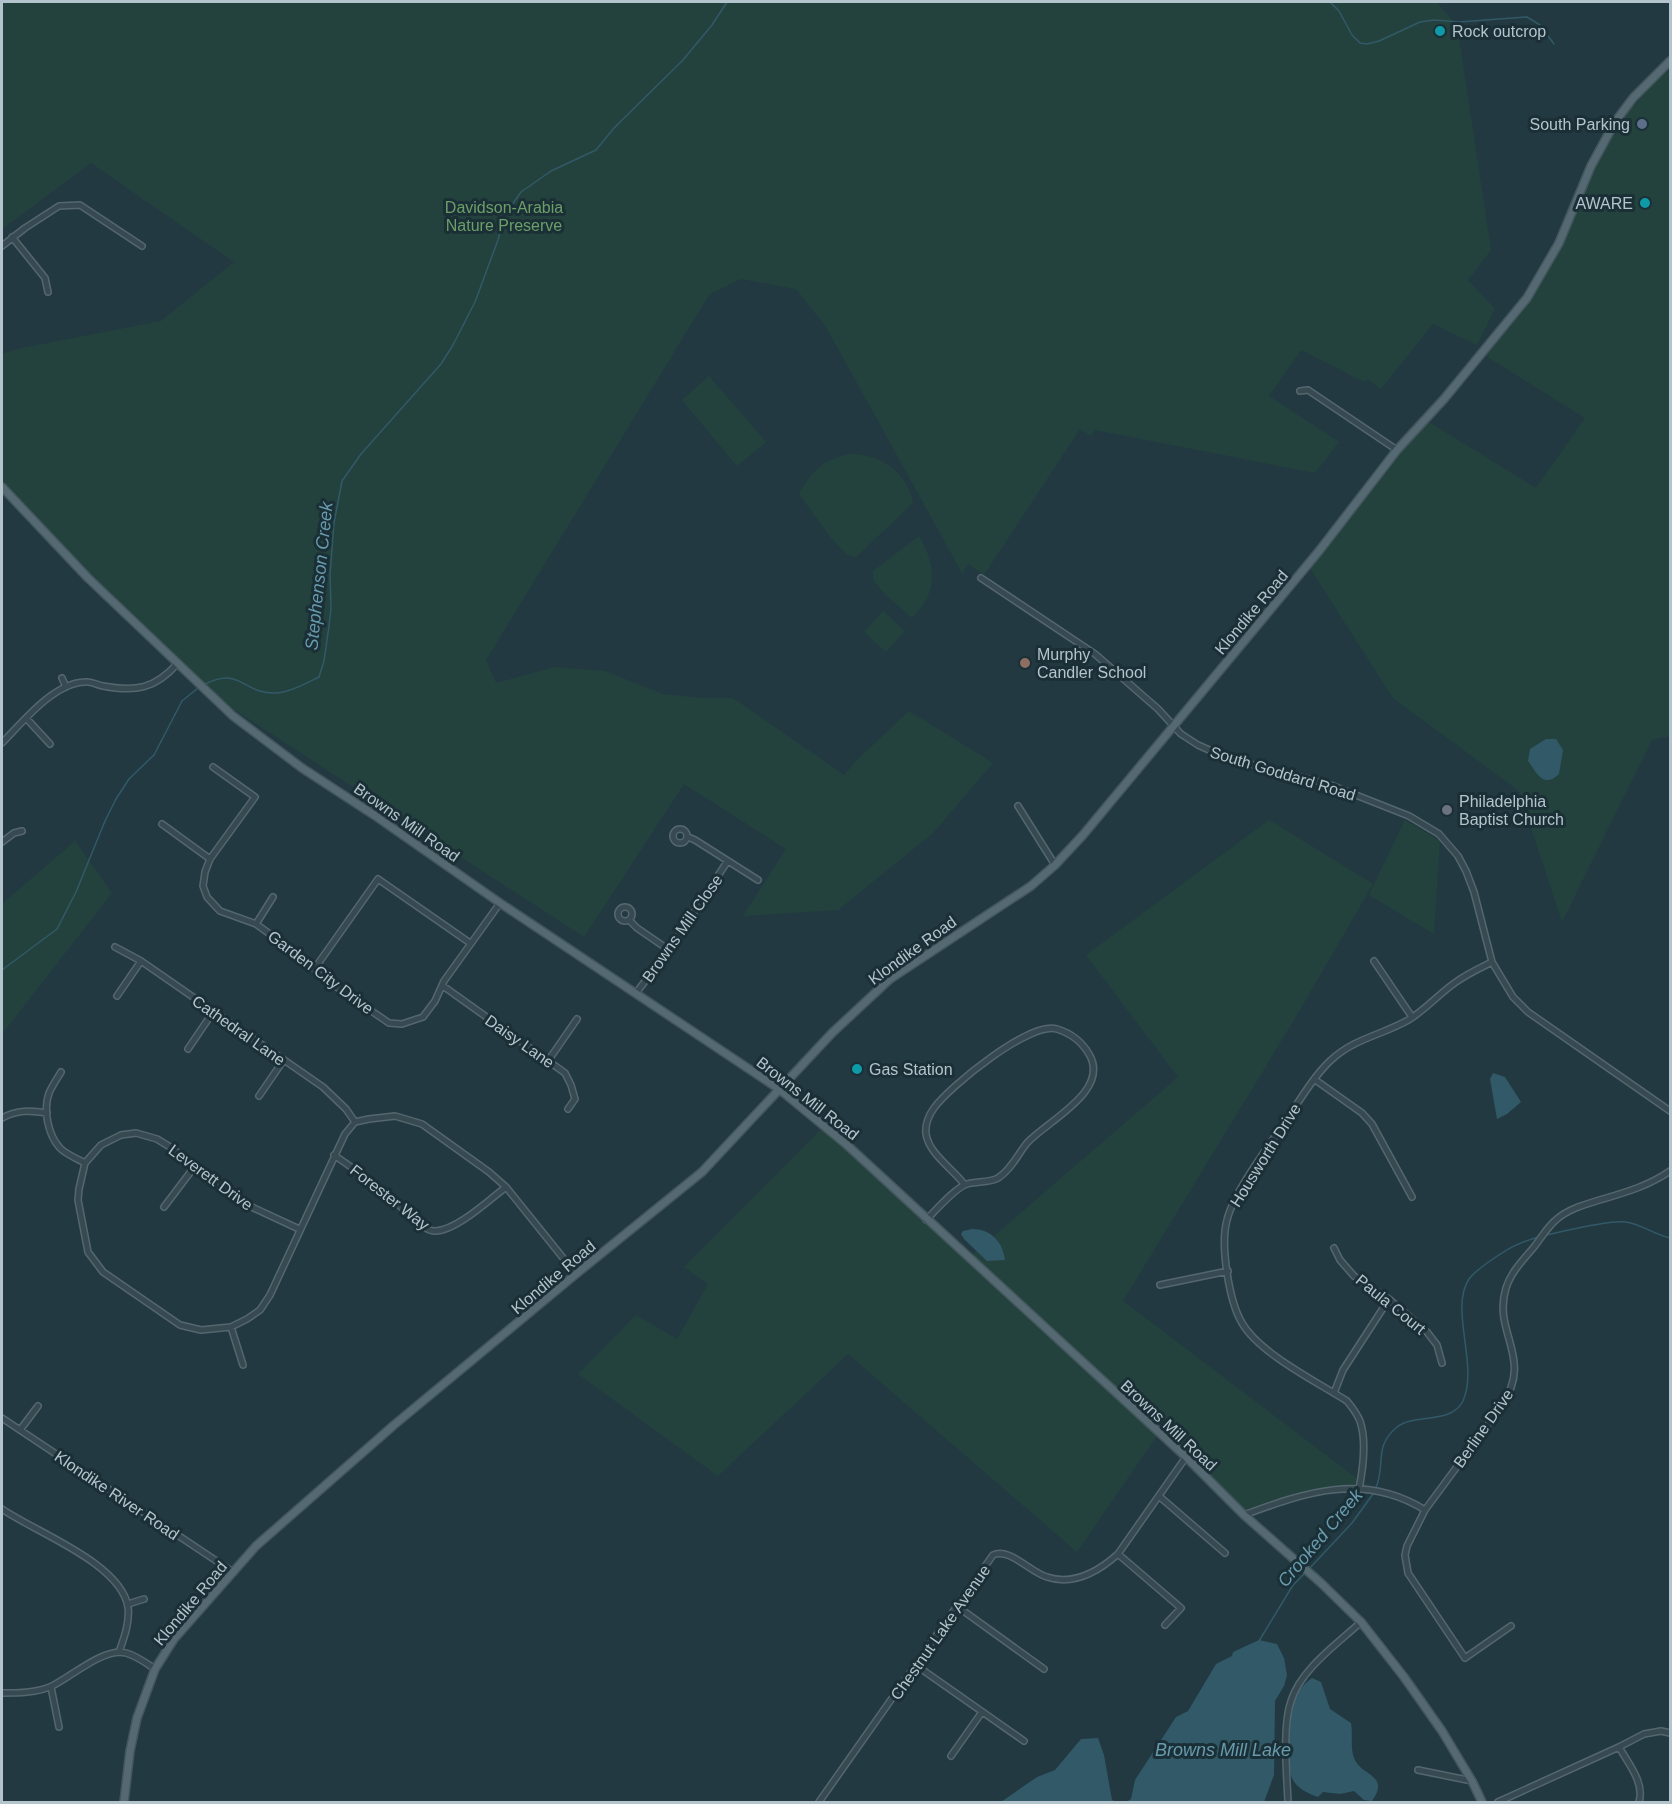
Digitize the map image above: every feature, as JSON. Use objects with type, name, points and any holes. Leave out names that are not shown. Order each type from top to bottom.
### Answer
[{"type":"main road","name":"Klondike Road","points":[[124,1803],[130,1751],[137,1718],[155,1669],[174,1639],[256,1546],[394,1425],[702,1172],[838,1027],[890,979],[1031,886],[1055,865],[1083,835],[1319,551],[1397,450],[1452,390],[1527,297],[1559,243],[1591,166],[1616,122],[1633,98],[1671,62]]},
{"type":"main road","name":"Browns Mill Road","points":[[2,488],[88,578],[233,716],[302,768],[779,1089],[847,1145],[1186,1457],[1244,1515],[1361,1622],[1442,1731],[1472,1781],[1482,1803]]},
{"type":"street","points":[[2,246],[59,206],[80,205],[142,246]]},
{"type":"street","points":[[12,237],[45,278],[48,292]]},
{"type":"street","points":[[1300,391],[1308,390],[1397,450]]},
{"type":"street","name":"South Goddard Road","points":[[981,578],[1095,654],[1174,725],[1181,734],[1198,745],[1227,758],[1328,784],[1409,816],[1439,834],[1458,856],[1466,871],[1474,892],[1492,962],[1513,997],[1528,1012],[1671,1111]]},
{"type":"street","points":[[2,744],[49,696],[66,687],[85,682],[135,689],[153,684],[167,676],[177,664]]},
{"type":"street","points":[[62,678],[66,687]]},
{"type":"street","points":[[26,718],[50,744]]},
{"type":"street","points":[[194,887],[203,886],[210,859],[255,797],[213,767]]},
{"type":"street","points":[[1018,806],[1055,865]]},
{"type":"street","points":[[162,825],[210,859]]},
{"type":"street","points":[[2,842],[14,833],[22,831]]},
{"type":"street","points":[[688,837],[758,880]]},
{"type":"street","name":"Browns Mill Close","points":[[636,993],[669,950],[727,862]]},
{"type":"street","points":[[315,968],[378,879],[470,943]]},
{"type":"street","name":"Garden City Drive","points":[[203,886],[207,897],[220,911],[256,924],[315,968],[322,977],[389,1023],[395,1024],[410,1023],[423,1017],[435,1001],[444,981],[500,903]]},
{"type":"street","points":[[256,924],[273,897]]},
{"type":"street","points":[[630,920],[637,928],[669,950]]},
{"type":"street","name":"Cathedral Lane","points":[[115,947],[141,961],[330,1092],[355,1122]]},
{"type":"street","points":[[117,996],[141,961]]},
{"type":"street","points":[[1374,961],[1412,1017]]},
{"type":"street","name":"Housworth Drive","points":[[1359,1489],[1363,1461],[1360,1422],[1347,1401],[1278,1357],[1250,1334],[1242,1323],[1236,1310],[1228,1271],[1224,1238],[1227,1221],[1233,1204],[1314,1079],[1330,1061],[1348,1047],[1369,1036],[1393,1028],[1412,1017],[1456,981],[1492,962]]},
{"type":"street","name":"Daisy Lane","points":[[443,986],[565,1073],[572,1085],[575,1099],[568,1108]]},
{"type":"street","points":[[188,1049],[213,1012]]},
{"type":"street","points":[[548,1060],[577,1019]]},
{"type":"street","points":[[926,1220],[964,1184],[998,1178],[1028,1142],[1081,1098],[1092,1081],[1094,1069],[1092,1059],[1074,1037],[1060,1029],[1039,1030],[984,1062],[964,1077],[934,1107],[923,1124],[926,1133],[933,1150],[964,1184]]},
{"type":"street","points":[[259,1096],[284,1061]]},
{"type":"street","points":[[61,1072],[49,1094],[47,1113],[49,1126],[60,1147],[67,1154],[85,1163],[78,1200],[88,1252],[103,1272],[180,1325],[201,1330],[231,1327],[260,1310],[278,1278],[345,1134],[355,1122],[395,1116],[422,1124],[489,1172],[506,1187],[576,1274]]},
{"type":"street","points":[[1314,1079],[1362,1113],[1372,1124],[1412,1197]]},
{"type":"street","points":[[2,1119],[17,1112],[30,1110],[47,1113]]},
{"type":"street","name":"Leverett Drive","points":[[85,1163],[101,1145],[121,1135],[136,1133],[164,1142],[241,1202],[299,1229]]},
{"type":"street","name":"Forester Way","points":[[334,1155],[373,1182],[422,1226],[434,1231],[449,1227],[471,1214],[506,1187]]},
{"type":"street","points":[[164,1207],[195,1166]]},
{"type":"street","name":"Berline Drive","points":[[1511,1626],[1465,1658],[1408,1574],[1405,1555],[1407,1546],[1425,1510],[1505,1402],[1512,1389],[1515,1366],[1503,1303],[1506,1287],[1518,1266],[1552,1223],[1565,1214],[1579,1207],[1649,1184],[1671,1171]]},
{"type":"street","name":"Paula Court","points":[[1334,1248],[1340,1260],[1354,1276],[1389,1299],[1427,1332],[1437,1345],[1442,1363]]},
{"type":"street","points":[[1160,1285],[1228,1271]]},
{"type":"street","points":[[1334,1393],[1343,1370],[1389,1299]]},
{"type":"street","points":[[231,1327],[243,1365]]},
{"type":"street","points":[[20,1431],[38,1406]]},
{"type":"street","name":"Klondike River Road","points":[[2,1418],[233,1572]]},
{"type":"street","name":"Chestnut Lake Avenue","points":[[819,1803],[993,1555],[998,1552],[1008,1554],[1036,1573],[1048,1578],[1076,1578],[1094,1573],[1118,1554],[1186,1457]]},
{"type":"street","points":[[1244,1515],[1326,1489],[1359,1489],[1393,1494],[1410,1500],[1425,1510]]},
{"type":"street","points":[[1160,1497],[1225,1553]]},
{"type":"street","points":[[2,1509],[41,1533],[69,1546],[100,1568],[123,1593],[128,1604],[126,1628],[119,1652]]},
{"type":"street","points":[[1118,1554],[1181,1608],[1165,1625]]},
{"type":"street","points":[[128,1604],[144,1599]]},
{"type":"street","points":[[958,1607],[1044,1669]]},
{"type":"street","points":[[1288,1803],[1286,1758],[1290,1701],[1299,1684],[1317,1662],[1361,1622]]},
{"type":"street","points":[[2,1693],[34,1691],[51,1687],[82,1667],[119,1652],[134,1656],[155,1669]]},
{"type":"street","points":[[916,1666],[1024,1741]]},
{"type":"street","points":[[51,1687],[59,1727]]},
{"type":"street","points":[[951,1756],[982,1712]]},
{"type":"street","points":[[1498,1803],[1644,1734],[1653,1731],[1671,1733]]},
{"type":"street","points":[[1619,1747],[1638,1783],[1639,1803]]},
{"type":"street","points":[[1418,1770],[1472,1781]]},
{"type":"green space","name":"Davidson-Arabia Nature Preserve","points":[[2,2],[1436,2],[1457,25],[1491,250],[1468,280],[1495,309],[1477,345],[1433,324],[1381,389],[1368,379],[1364,382],[1301,350],[1269,396],[1339,442],[1315,473],[1095,430],[1091,436],[1080,429],[984,575],[968,564],[962,573],[826,327],[796,289],[741,279],[709,295],[486,660],[496,683],[555,667],[605,671],[663,694],[701,698],[733,698],[844,775],[909,711],[993,763],[933,833],[838,910],[743,916],[786,849],[684,784],[584,937],[207,692],[109,596],[2,481],[2,354],[22,348],[161,321],[234,262],[91,163],[2,229]]},
{"type":"green space","points":[[1670,70],[1670,736],[1652,740],[1562,922],[1519,791],[1393,698],[1308,565],[1427,421],[1536,488],[1585,418],[1486,356],[1556,249],[1593,160],[1632,102],[1634,107],[1651,83]]},
{"type":"green space","points":[[709,376],[766,442],[737,466],[682,400]]},
{"type":"green space","points":[[851,454],[872,457],[891,467],[905,483],[913,503],[856,557],[847,555],[831,538],[799,494],[809,478],[820,467],[833,459]]},
{"type":"green space","points":[[919,536],[929,558],[932,579],[927,599],[912,618],[873,580],[873,571]]},
{"type":"green space","points":[[883,611],[905,631],[886,652],[864,632]]},
{"type":"green space","points":[[1269,820],[1373,884],[1294,1020],[1123,1301],[1359,1480],[1370,1485],[1296,1493],[1245,1510],[1163,1427],[1077,1552],[848,1354],[718,1476],[578,1374],[636,1315],[677,1339],[708,1284],[684,1267],[828,1122],[972,1255],[1178,1077],[1086,955]]},
{"type":"green space","points":[[1405,820],[1440,841],[1434,934],[1369,895]]},
{"type":"green space","points":[[75,841],[112,893],[2,1034],[2,904]]},
{"type":"water","points":[[1546,739],[1556,739],[1563,750],[1559,774],[1549,780],[1541,778],[1528,761],[1530,749]]},
{"type":"water","points":[[1493,1073],[1505,1077],[1521,1102],[1497,1119],[1490,1079]]},
{"type":"water","points":[[972,1229],[985,1231],[995,1238],[1002,1248],[1005,1260],[987,1261],[961,1234],[963,1231]]},
{"type":"water","name":"Browns Mill Lake","points":[[1259,1640],[1277,1644],[1284,1658],[1287,1675],[1284,1686],[1275,1701],[1274,1775],[1264,1802],[1126,1802],[1131,1799],[1135,1780],[1176,1717],[1188,1711],[1216,1664],[1232,1656],[1233,1652]]},
{"type":"water","points":[[1312,1678],[1321,1682],[1330,1709],[1351,1723],[1354,1758],[1362,1769],[1376,1780],[1378,1785],[1372,1801],[1364,1800],[1354,1791],[1340,1794],[1323,1792],[1318,1797],[1300,1788],[1292,1778],[1288,1751],[1293,1706],[1304,1684]]},
{"type":"water","name":"Browns Mill Lake","points":[[1098,1738],[1104,1755],[1112,1800],[1117,1802],[1001,1802],[1037,1777],[1055,1770],[1081,1739]]},
{"type":"waterway","name":"Stephenson Creek","points":[[205,684],[227,678],[235,679],[264,692],[280,693],[319,677],[324,661],[329,626],[334,523],[342,481],[361,454],[441,364],[453,345],[475,302],[498,240],[504,216],[521,192],[551,171],[596,150],[614,128],[683,60],[712,25],[727,2]]},
{"type":"waterway","points":[[1330,2],[1339,11],[1352,35],[1360,43],[1379,41],[1420,22],[1434,20],[1459,22],[1527,17],[1540,25],[1554,44]]},
{"type":"waterway","name":"Stephenson Creek","points":[[2,970],[57,929],[76,892],[116,799],[129,779],[154,755],[182,701],[198,688]]},
{"type":"waterway","name":"Crooked Creek","points":[[1546,1235],[1598,1224],[1626,1222],[1670,1238]]},
{"type":"waterway","name":"Crooked Creek","points":[[1375,1490],[1380,1473],[1382,1450],[1389,1435],[1397,1427],[1413,1420],[1450,1413],[1463,1401],[1468,1371],[1462,1306],[1464,1291],[1469,1279],[1508,1249],[1539,1237]]},
{"type":"waterway","name":"Crooked Creek","points":[[1308,1570],[1352,1523],[1373,1494]]},
{"type":"waterway","name":"Crooked Creek","points":[[1259,1641],[1293,1585],[1305,1573]]},
{"type":"place","name":"Rock outcrop","points":[[1440,31]]},
{"type":"place","name":"South Parking","points":[[1642,124]]},
{"type":"place","name":"AWARE","points":[[1645,203]]},
{"type":"place","name":"Murphy Candler School","points":[[1025,663]]},
{"type":"place","name":"Philadelphia Baptist Church","points":[[1447,810]]},
{"type":"place","name":"Gas Station","points":[[857,1069]]}]
